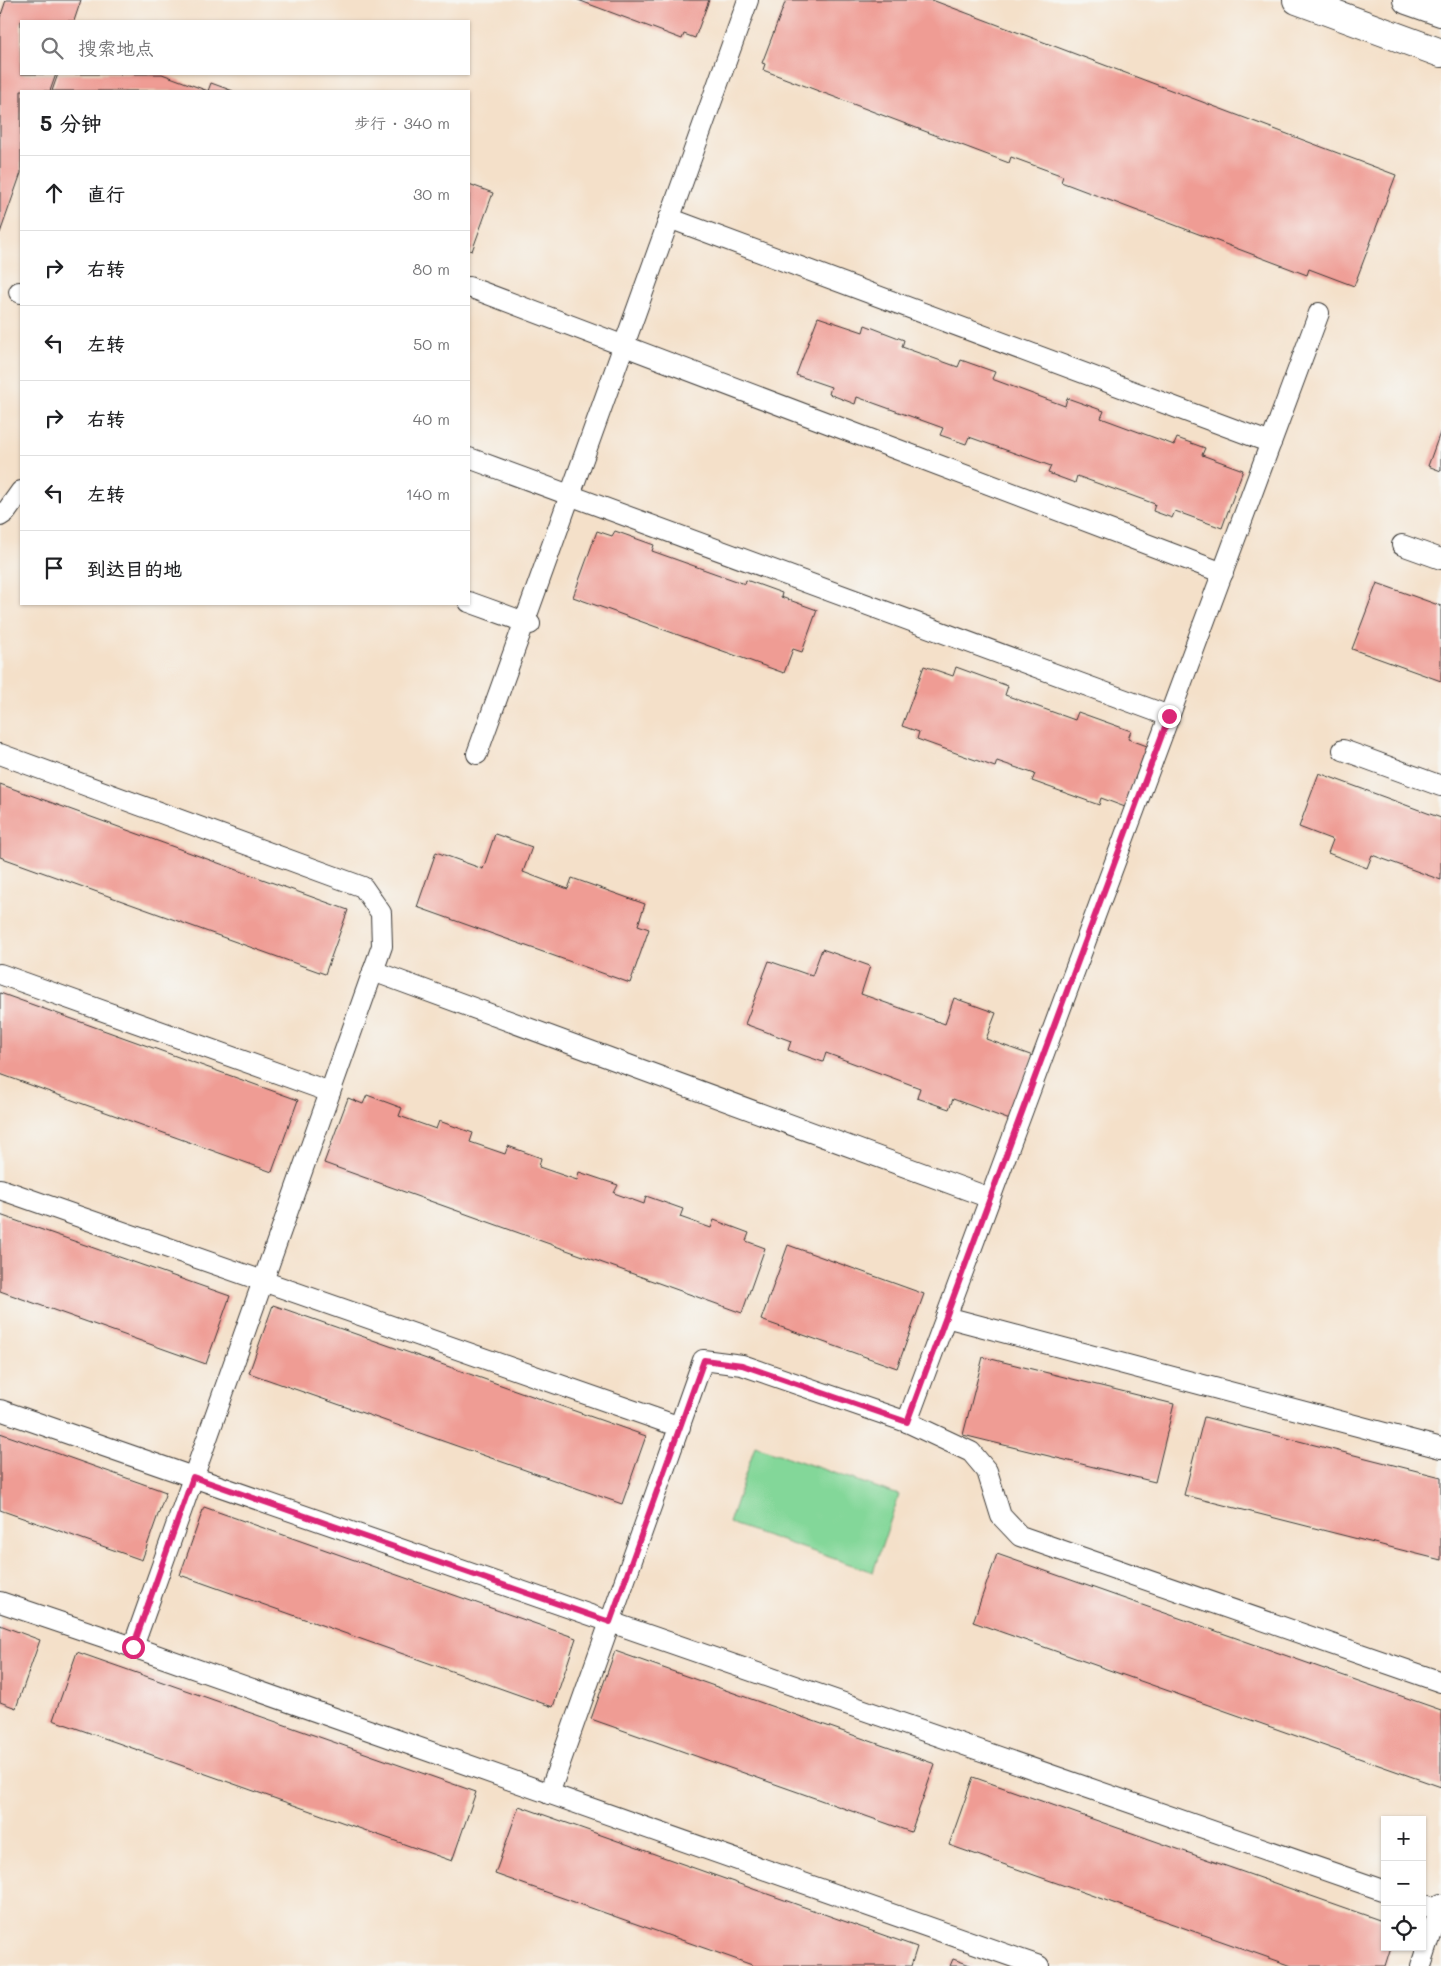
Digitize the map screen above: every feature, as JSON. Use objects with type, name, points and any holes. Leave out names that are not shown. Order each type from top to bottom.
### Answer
[{"type":"main road","points":[[1298,0],[1441,53]]},
{"type":"main road","points":[[1407,0],[1441,12]]},
{"type":"lane","points":[[477,754],[527,623],[623,346],[748,0]]},
{"type":"lane","points":[[669,218],[1271,443]]},
{"type":"lane","points":[[470,287],[1222,572]]},
{"type":"lane","points":[[907,1422],[1319,313]]},
{"type":"lane","points":[[470,458],[1169,716]]},
{"type":"lane","points":[[0,516],[6,512],[20,492]]},
{"type":"lane","points":[[1402,545],[1441,559]]},
{"type":"lane","points":[[470,602],[527,623]]},
{"type":"lane","points":[[1343,750],[1441,786]]},
{"type":"lane","points":[[0,754],[363,887],[381,913],[382,946],[133,1647]]},
{"type":"lane","points":[[373,971],[990,1198]]},
{"type":"lane","points":[[0,974],[330,1092]]},
{"type":"lane","points":[[0,1189],[680,1427]]},
{"type":"lane","points":[[946,1317],[1441,1448]]},
{"type":"lane","points":[[549,1794],[704,1360],[742,1365],[907,1422],[971,1452],[987,1471],[1002,1516],[1020,1536],[1441,1682]]},
{"type":"lane","points":[[0,1410],[1381,1890]]},
{"type":"lane","points":[[0,1602],[133,1647],[1039,1966]]},
{"type":"lane","points":[[1421,1966],[1434,1906]]},
{"type":"green space","points":[[755,1446],[899,1495],[873,1572],[729,1523]]},
{"type":"building","points":[[6,0],[81,0],[74,20],[20,20],[20,75],[56,75],[50,90],[20,90],[20,176],[0,233],[0,18]]},
{"type":"building","points":[[578,0],[709,0],[695,38],[684,34],[682,39]]},
{"type":"building","points":[[786,0],[932,0],[1396,175],[1354,286],[1309,269],[1307,275],[1061,182],[1063,176],[1011,157],[1009,163],[763,70],[765,64],[762,63]]},
{"type":"building","points":[[58,75],[165,75],[205,90],[52,90]]},
{"type":"building","points":[[211,83],[230,90],[208,90]]},
{"type":"building","points":[[470,184],[493,193],[472,251],[470,250]]},
{"type":"building","points":[[818,317],[863,332],[865,325],[904,340],[902,347],[958,367],[961,360],[995,372],[992,379],[1065,406],[1067,398],[1104,411],[1101,418],[1174,445],[1177,438],[1205,448],[1202,455],[1243,470],[1222,528],[1175,511],[1172,518],[1153,511],[1155,504],[1077,476],[1075,483],[1048,473],[1051,466],[969,437],[966,444],[940,435],[943,428],[857,397],[855,404],[829,394],[831,387],[796,375]]},
{"type":"building","points":[[1441,430],[1441,471],[1428,466]]},
{"type":"building","points":[[597,531],[612,536],[615,531],[654,545],[652,551],[745,584],[746,580],[782,593],[781,597],[817,610],[802,652],[793,649],[784,673],[573,597]]},
{"type":"building","points":[[1377,583],[1441,606],[1441,681],[1352,649]]},
{"type":"building","points":[[924,666],[953,676],[956,667],[1008,686],[1005,695],[1075,720],[1078,712],[1131,731],[1128,739],[1147,746],[1125,807],[1101,798],[1099,805],[1032,781],[1035,774],[997,761],[995,767],[917,739],[919,732],[902,726]]},
{"type":"building","points":[[1319,773],[1441,818],[1441,880],[1372,855],[1367,868],[1328,853],[1333,840],[1299,827]]},
{"type":"building","points":[[0,784],[348,910],[325,974],[0,857]]},
{"type":"building","points":[[495,834],[532,847],[523,872],[568,889],[572,878],[645,904],[638,925],[649,929],[630,983],[417,907],[436,852],[483,869]]},
{"type":"building","points":[[822,949],[870,966],[861,994],[945,1024],[954,998],[996,1013],[986,1039],[1033,1056],[1010,1120],[953,1099],[949,1109],[917,1098],[920,1088],[826,1053],[823,1062],[788,1050],[791,1041],[745,1024],[769,961],[812,976]]},
{"type":"building","points":[[0,993],[298,1100],[272,1172],[0,1074]]},
{"type":"building","points":[[367,1095],[402,1108],[399,1116],[436,1129],[439,1121],[473,1133],[470,1142],[505,1154],[508,1146],[541,1158],[539,1167],[577,1180],[579,1172],[618,1185],[614,1193],[644,1204],[646,1196],[683,1209],[680,1217],[711,1228],[714,1220],[749,1233],[746,1241],[765,1248],[742,1313],[324,1163],[348,1098],[363,1104]]},
{"type":"building","points":[[0,1215],[230,1296],[206,1364],[0,1291]]},
{"type":"building","points":[[788,1245],[924,1294],[897,1368],[761,1320]]},
{"type":"building","points":[[273,1305],[646,1436],[622,1504],[249,1373]]},
{"type":"building","points":[[983,1357],[1174,1404],[1155,1482],[963,1435]]},
{"type":"building","points":[[1204,1417],[1441,1477],[1441,1560],[1184,1495]]},
{"type":"building","points":[[0,1433],[166,1492],[142,1560],[0,1510]]},
{"type":"building","points":[[204,1507],[576,1638],[553,1707],[180,1575]]},
{"type":"building","points":[[997,1554],[1441,1710],[1441,1787],[973,1622]]},
{"type":"building","points":[[0,1625],[40,1640],[16,1708],[0,1702]]},
{"type":"building","points":[[615,1651],[935,1764],[911,1832],[591,1719]]},
{"type":"building","points":[[77,1652],[476,1792],[452,1861],[53,1720]]},
{"type":"building","points":[[973,1777],[1381,1921],[1381,1951],[1390,1951],[1385,1966],[1292,1966],[949,1845]]},
{"type":"building","points":[[519,1806],[917,1947],[911,1966],[755,1966],[495,1874]]},
{"type":"building","points":[[953,1959],[973,1966],[950,1966]]},
{"type":"route","points":[[133,1647],[193,1477],[610,1622],[704,1360],[742,1365],[907,1422],[1169,716]]}]
